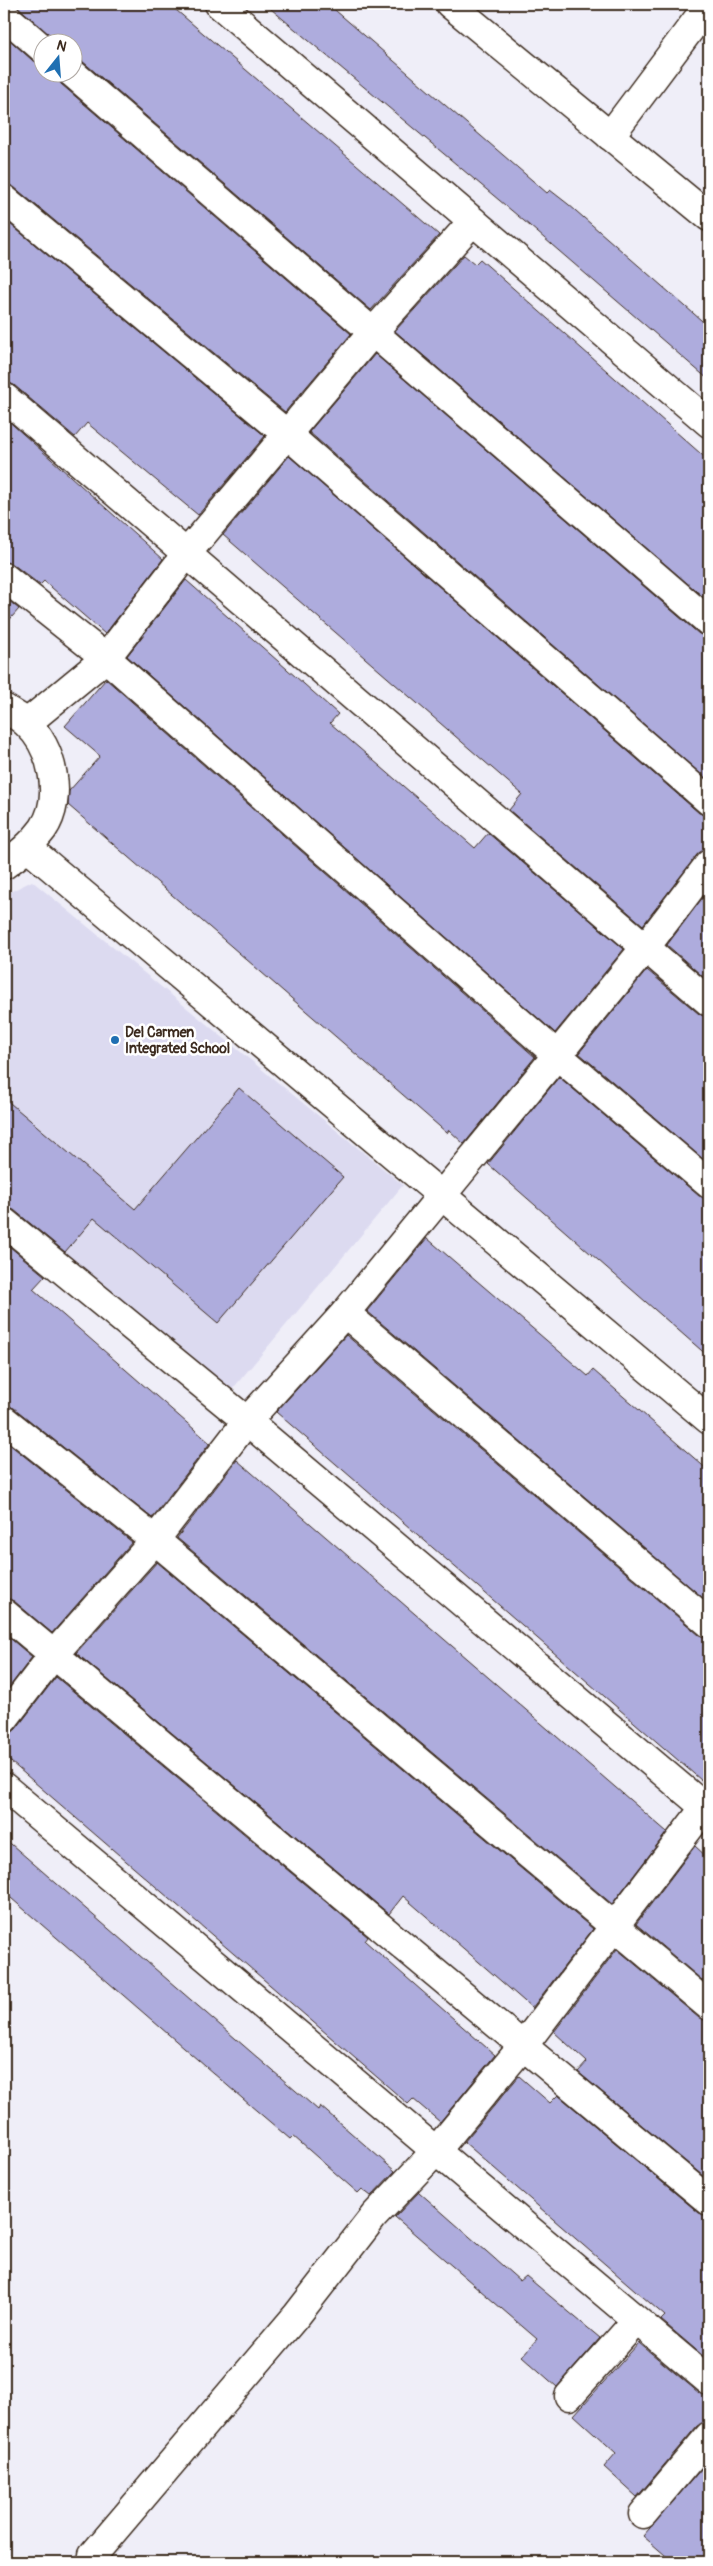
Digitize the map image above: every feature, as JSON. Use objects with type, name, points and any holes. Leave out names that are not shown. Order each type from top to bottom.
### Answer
[{"type":"street","points":[[219,4],[709,423]]},
{"type":"street","points":[[610,136],[709,4]]},
{"type":"street","points":[[466,8],[610,136],[709,215]]},
{"type":"street","points":[[4,15],[32,39]]},
{"type":"street","points":[[82,81],[709,622]]},
{"type":"street","points":[[4,199],[288,435],[709,801]]},
{"type":"street","points":[[27,723],[106,658],[187,553],[373,332],[473,221]]},
{"type":"street","points":[[4,396],[709,1002]]},
{"type":"street","points":[[4,577],[106,658],[557,1055],[709,1184]]},
{"type":"street","points":[[4,708],[27,723],[44,746],[53,773],[53,801],[44,828],[27,846],[26,850],[4,865]]},
{"type":"street","points":[[27,846],[709,1420]]},
{"type":"street","points":[[4,1719],[54,1654],[155,1540],[247,1421],[345,1313],[645,948],[709,864]]},
{"type":"street","points":[[4,1222],[247,1421],[708,1807],[523,2046],[435,2152],[374,2216],[297,2316],[93,2556]]},
{"type":"street","points":[[345,1313],[709,1623]]},
{"type":"street","points":[[4,1420],[155,1540],[709,2006]]},
{"type":"street","points":[[4,1613],[709,2201]]},
{"type":"street","points":[[4,1787],[636,2322],[709,2381]]},
{"type":"street","points":[[569,2396],[636,2322]]},
{"type":"street","points":[[643,2514],[709,2436]]},
{"type":"shaded area","name":"Del Carmen Integrated School","points":[[32,881],[403,1185],[230,1392],[4,1201],[4,895]]},
{"type":"building","points":[[15,4],[169,4],[439,235],[371,310],[82,61],[82,32],[46,32]]},
{"type":"building","points":[[265,4],[328,4],[547,193],[550,190],[568,204],[709,327],[709,380],[530,226]]},
{"type":"building","points":[[4,35],[32,60],[32,82],[60,82],[351,334],[285,412],[14,187],[4,184]]},
{"type":"building","points":[[4,219],[265,436],[198,515],[87,423],[75,437],[14,385],[4,382]]},
{"type":"building","points":[[464,255],[475,264],[480,259],[709,461],[709,602],[395,331]]},
{"type":"building","points":[[375,354],[699,634],[709,637],[709,781],[309,432]]},
{"type":"building","points":[[4,417],[163,559],[105,634],[44,581],[40,585],[14,565],[4,562]]},
{"type":"building","points":[[289,456],[699,813],[709,816],[709,849],[697,855],[643,925],[509,810],[522,794],[223,535]]},
{"type":"building","points":[[186,580],[338,714],[330,723],[475,848],[488,833],[624,949],[555,1033],[127,656]]},
{"type":"building","points":[[4,597],[19,609],[4,626]]},
{"type":"building","points":[[106,679],[535,1057],[464,1144],[449,1130],[447,1133],[68,805],[69,791],[100,756],[65,726]]},
{"type":"building","points":[[709,889],[709,982],[667,945]]},
{"type":"building","points":[[647,970],[699,1014],[709,1017],[709,1164],[579,1053]]},
{"type":"building","points":[[559,1077],[699,1196],[709,1199],[709,1357],[488,1164]]},
{"type":"building","points":[[239,1088],[343,1177],[218,1323],[94,1218],[65,1252],[14,1210],[4,1207],[4,1098],[135,1209]]},
{"type":"building","points":[[427,1238],[588,1376],[593,1370],[709,1471],[709,1603],[367,1311]]},
{"type":"building","points":[[4,1242],[45,1276],[33,1289],[210,1443],[152,1518],[14,1408],[4,1405]]},
{"type":"building","points":[[346,1335],[699,1635],[709,1638],[709,1787],[276,1412]]},
{"type":"building","points":[[4,1440],[132,1542],[52,1633],[14,1601],[4,1598]]},
{"type":"building","points":[[237,1460],[667,1832],[612,1904],[177,1538]]},
{"type":"building","points":[[157,1562],[593,1929],[532,2008],[403,1896],[389,1914],[76,1653]]},
{"type":"building","points":[[4,1633],[32,1657],[8,1689],[4,1685]]},
{"type":"building","points":[[56,1677],[368,1937],[365,1941],[495,2055],[440,2122],[413,2099],[408,2104],[4,1756],[4,1739],[16,1729]]},
{"type":"building","points":[[4,1838],[318,2110],[320,2106],[395,2171],[371,2196],[362,2189],[358,2193],[293,2136],[290,2139],[250,2105],[4,1892]]},
{"type":"building","points":[[695,1846],[709,1859],[709,1986],[636,1924]]},
{"type":"building","points":[[617,1949],[699,2018],[709,2021],[709,2181],[578,2072],[587,2062],[554,2032]]},
{"type":"building","points":[[519,2076],[550,2103],[558,2095],[699,2213],[709,2216],[709,2361],[661,2320],[665,2316],[464,2142]]},
{"type":"building","points":[[419,2192],[520,2281],[526,2276],[600,2338],[557,2387],[522,2356],[537,2339],[395,2217]]},
{"type":"building","points":[[639,2343],[699,2393],[709,2396],[709,2421],[697,2426],[637,2497],[604,2467],[616,2453],[574,2415]]},
{"type":"building","points":[[709,2460],[709,2562],[673,2562],[643,2536]]},
{"type":"place","name":"Del Carmen Integrated School","points":[[115,1040]]}]
